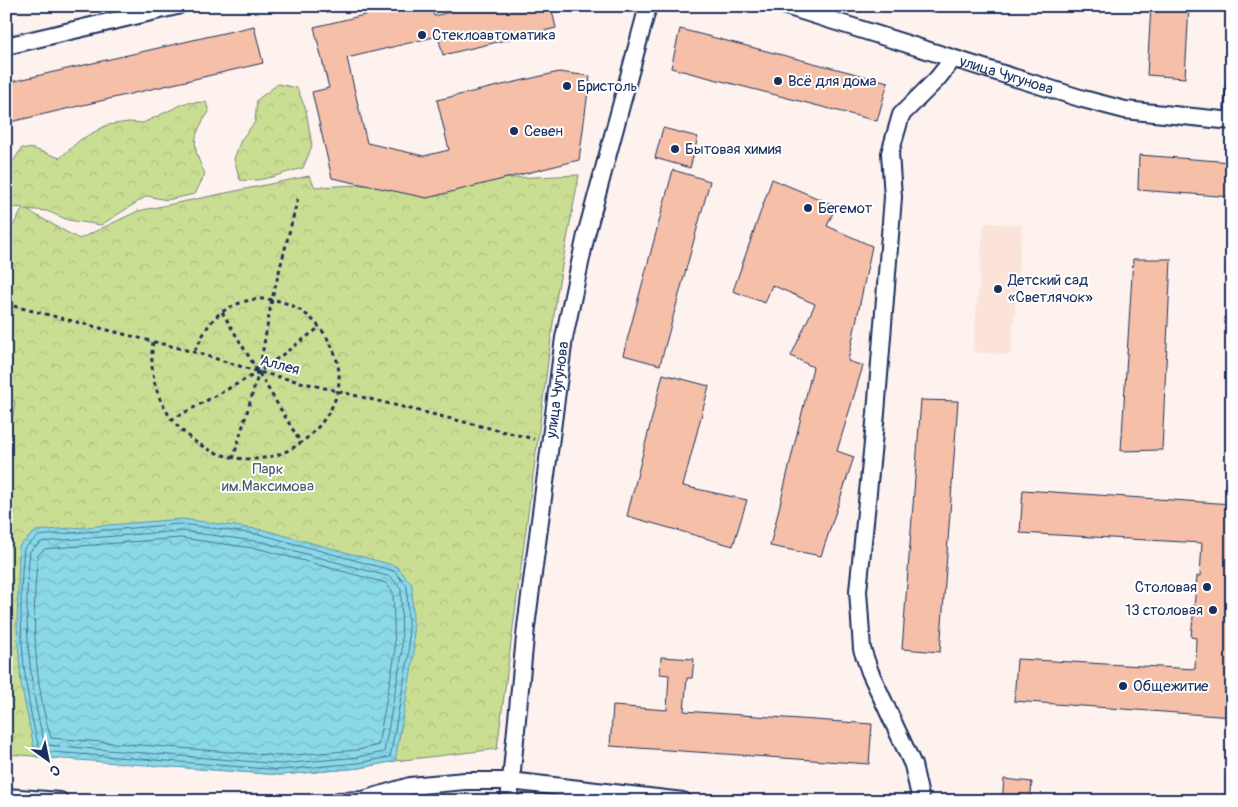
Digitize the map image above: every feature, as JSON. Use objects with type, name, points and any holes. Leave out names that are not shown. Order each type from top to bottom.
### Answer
[{"type":"street","points":[[6,46],[177,6]]},
{"type":"street","name":"улица Чугунова","points":[[509,801],[526,627],[564,338],[586,235],[648,6]]},
{"type":"street","name":"улица Чугунова","points":[[786,6],[1083,99],[1125,110],[1230,121]]},
{"type":"street","points":[[920,801],[913,765],[870,672],[862,648],[858,591],[876,413],[893,197],[890,153],[901,115],[937,79],[953,59]]},
{"type":"street","points":[[338,801],[363,800],[410,786],[465,780],[510,781],[682,801]]},
{"type":"street","points":[[6,797],[60,801]]},
{"type":"lane","points":[[1230,121],[1232,70]]},
{"type":"path","points":[[233,459],[259,372],[272,299],[298,198]]},
{"type":"path","points":[[153,342],[150,361],[154,378],[171,420],[194,441],[233,459],[275,454],[301,443],[325,418],[338,391],[339,366],[332,346],[320,327],[304,311],[294,305],[272,299],[243,302],[222,312],[205,331],[194,352]]},
{"type":"path","name":"Аллея","points":[[6,304],[194,352],[259,372],[549,442]]},
{"type":"path","points":[[222,312],[301,443]]},
{"type":"path","points":[[171,420],[259,372],[320,327]]},
{"type":"shaded area","name":"Детский сад «Светлячок»","points":[[984,223],[1022,225],[1011,355],[973,352]]},
{"type":"shaded area","points":[[6,399],[15,401],[6,456]]},
{"type":"green space","points":[[278,84],[297,88],[306,110],[312,146],[303,168],[264,179],[240,180],[234,159],[241,140],[255,122],[257,100]]},
{"type":"green space","name":"Парк им.Максимова","points":[[206,102],[209,112],[199,128],[195,142],[205,174],[195,194],[167,200],[147,196],[101,225],[68,220],[47,211],[25,209],[79,239],[138,211],[309,176],[315,187],[579,175],[557,293],[497,749],[395,761],[360,768],[281,775],[6,754],[6,456],[15,402],[6,399],[6,238],[23,208],[14,207],[6,216],[6,172],[22,148],[34,149],[60,158],[80,140],[107,125],[129,122],[143,123],[185,103]]},
{"type":"water","points":[[182,519],[264,530],[396,566],[412,584],[414,655],[395,761],[360,768],[281,775],[36,757],[21,684],[17,628],[19,546],[36,531]]},
{"type":"building","name":"Севен","points":[[402,6],[431,6],[434,16],[474,6],[551,6],[556,28],[443,55],[438,36],[347,58],[367,143],[424,156],[449,150],[437,100],[559,72],[590,76],[579,160],[427,198],[332,178],[312,92],[329,88],[314,27]]},
{"type":"building","points":[[1151,6],[1189,6],[1185,78],[1147,75]]},
{"type":"building","points":[[254,26],[263,63],[6,123],[6,83]]},
{"type":"building","points":[[680,29],[888,82],[877,121],[671,68]]},
{"type":"building","points":[[663,128],[698,137],[690,168],[655,158]]},
{"type":"building","points":[[1139,155],[1232,162],[1232,197],[1138,190]]},
{"type":"building","points":[[673,170],[710,181],[660,365],[623,355]]},
{"type":"building","points":[[772,179],[836,206],[827,226],[872,246],[848,361],[863,366],[837,451],[854,457],[821,556],[770,546],[813,367],[791,356],[815,304],[772,285],[765,303],[733,291]]},
{"type":"building","points":[[1133,259],[1171,259],[1162,450],[1121,451]]},
{"type":"building","points":[[663,374],[709,386],[683,486],[747,500],[733,546],[627,516]]},
{"type":"building","points":[[921,400],[958,401],[940,652],[902,649]]},
{"type":"building","points":[[1023,490],[1232,504],[1232,545],[1230,545],[1228,582],[1232,582],[1232,717],[1014,701],[1017,659],[1195,669],[1196,638],[1191,637],[1197,576],[1200,576],[1202,543],[1020,533]]},
{"type":"building","points":[[661,657],[694,659],[692,678],[687,678],[684,711],[872,724],[869,764],[610,746],[613,706],[667,710],[669,675],[660,674]]},
{"type":"building","points":[[1004,779],[1032,782],[1030,801],[1002,801]]},
{"type":"place","name":"Стеклоавтоматика","points":[[422,35]]},
{"type":"place","name":"Всё для дома","points":[[778,81]]},
{"type":"place","name":"Бристоль","points":[[567,86]]},
{"type":"place","name":"Севен","points":[[514,131]]},
{"type":"place","name":"Бытовая химия","points":[[675,149]]},
{"type":"place","name":"Бегемот","points":[[808,208]]},
{"type":"place","name":"Детский сад «Светлячок»","points":[[998,289]]},
{"type":"place","name":"Столовая","points":[[1207,587]]},
{"type":"place","name":"13 столовая","points":[[1213,610]]},
{"type":"place","name":"Общежитие","points":[[1123,686]]}]
